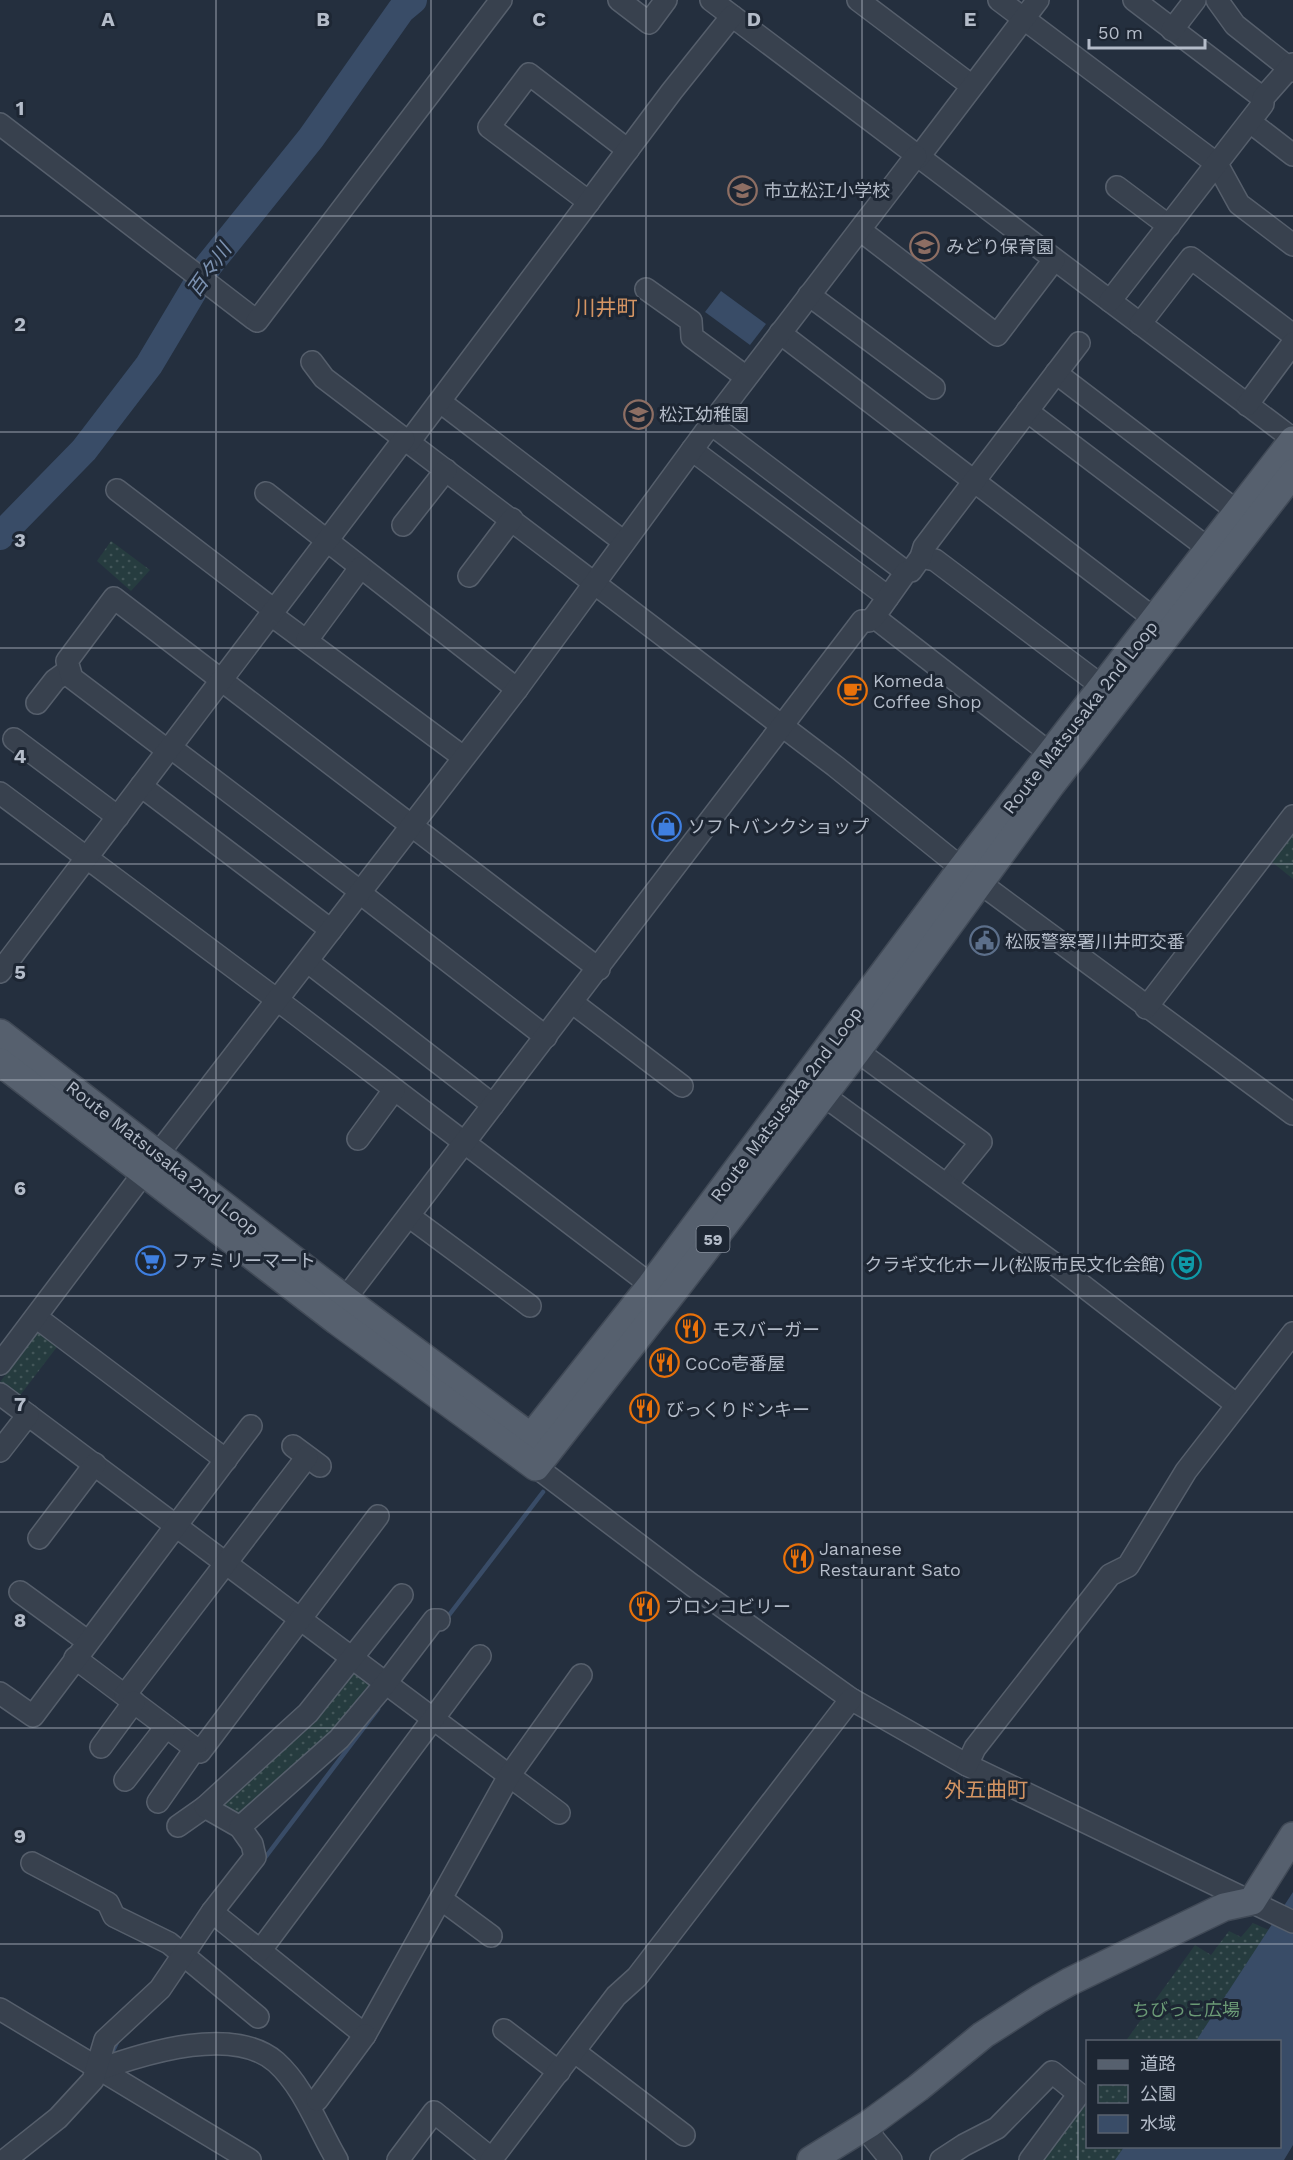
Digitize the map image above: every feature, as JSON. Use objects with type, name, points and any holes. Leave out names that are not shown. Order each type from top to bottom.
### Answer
[{"type":"main road","name":"Route Matsusaka 2nd Loop","points":[[0,1033],[346,1329],[536,1467],[856,1051],[1051,754],[1293,439]]},
{"type":"main road","name":"Route Matsusaka 2nd Loop","points":[[0,1062],[151,1163],[345,1299],[531,1437],[971,876],[1051,785],[1293,473]]},
{"type":"main road","points":[[812,2160],[869,2124],[983,2035],[1069,1982],[1224,1907],[1252,1900],[1293,1836]]},
{"type":"street","points":[[0,124],[256,320],[501,0]]},
{"type":"street","points":[[619,0],[649,23],[666,0]]},
{"type":"street","points":[[711,0],[1293,439]]},
{"type":"street","points":[[858,0],[972,86]]},
{"type":"street","points":[[999,0],[1219,170],[1239,204],[1293,245]]},
{"type":"street","points":[[0,1364],[151,1163],[517,689],[746,377],[1038,0]]},
{"type":"street","points":[[1134,0],[1263,98]]},
{"type":"street","points":[[1172,30],[1195,0]]},
{"type":"street","points":[[1217,0],[1235,25],[1292,70]]},
{"type":"street","points":[[0,972],[326,541],[407,441],[732,16]]},
{"type":"street","points":[[1219,170],[1263,104],[1263,98],[1292,70]]},
{"type":"street","points":[[1110,302],[1169,226],[1258,128],[1292,70]]},
{"type":"street","points":[[589,202],[489,127],[529,74],[628,150]]},
{"type":"street","points":[[1258,128],[1293,155]]},
{"type":"street","points":[[1116,187],[1169,226]]},
{"type":"street","points":[[860,230],[997,335],[1054,260]]},
{"type":"street","points":[[1140,324],[1191,258],[1293,335]]},
{"type":"street","points":[[646,290],[692,321],[692,337],[746,377]]},
{"type":"street","points":[[809,295],[934,388]]},
{"type":"street","points":[[780,333],[1156,620]]},
{"type":"street","points":[[345,1299],[410,1217],[862,621],[869,621],[874,617],[1078,343]]},
{"type":"street","points":[[1247,405],[1293,344]]},
{"type":"street","points":[[312,362],[324,378],[596,582],[835,766],[971,876],[1146,1008],[1194,1039],[1293,1114]]},
{"type":"street","points":[[1056,373],[1238,512]]},
{"type":"street","points":[[447,407],[624,542]]},
{"type":"street","points":[[1027,411],[1209,549]]},
{"type":"street","points":[[711,424],[914,564],[936,560],[1103,687]]},
{"type":"street","points":[[692,450],[888,597]]},
{"type":"street","points":[[404,525],[446,470]]},
{"type":"street","points":[[117,490],[307,640],[463,758]]},
{"type":"street","points":[[266,493],[317,530],[326,541],[517,689]]},
{"type":"street","points":[[469,576],[512,519]]},
{"type":"street","points":[[307,640],[360,568]]},
{"type":"street","points":[[546,1037],[169,748],[72,678],[67,661],[114,598],[599,969]]},
{"type":"street","points":[[874,617],[1051,754]]},
{"type":"street","points":[[37,703],[55,680],[69,670]]},
{"type":"street","points":[[14,739],[118,817]]},
{"type":"street","points":[[141,786],[331,930]]},
{"type":"street","points":[[0,793],[651,1285]]},
{"type":"street","points":[[1146,1008],[1293,816]]},
{"type":"street","points":[[308,962],[493,1105]]},
{"type":"street","points":[[573,1003],[682,1086]]},
{"type":"street","points":[[856,1051],[981,1142],[947,1184]]},
{"type":"street","points":[[358,1139],[394,1090]]},
{"type":"street","points":[[823,1095],[1246,1406]]},
{"type":"street","points":[[410,1217],[530,1306]]},
{"type":"street","points":[[36,1317],[226,1460]]},
{"type":"street","points":[[1246,1406],[1293,1333]]},
{"type":"street","points":[[967,1765],[975,1748],[1110,1575],[1128,1566],[1186,1471],[1293,1357]]},
{"type":"street","points":[[0,1394],[508,1776],[560,1812]]},
{"type":"street","points":[[0,1451],[28,1414]]},
{"type":"street","points":[[2,1698],[33,1716],[251,1426]]},
{"type":"street","points":[[531,1437],[536,1467],[692,1585],[851,1699],[967,1765],[1252,1900],[1293,1922]]},
{"type":"street","points":[[101,1747],[129,1699],[306,1456]]},
{"type":"street","points":[[39,1539],[95,1464]]},
{"type":"street","points":[[20,1592],[129,1699],[200,1752],[378,1516]]},
{"type":"street","points":[[178,1826],[205,1807],[296,1726],[402,1595]]},
{"type":"street","points":[[240,1827],[320,1757],[391,1687],[434,1620],[439,1620]]},
{"type":"street","points":[[260,1951],[480,1656]]},
{"type":"street","points":[[317,2100],[365,2035],[508,1776],[581,1675]]},
{"type":"street","points":[[398,2160],[434,2112],[492,2159],[616,1996],[637,1977],[851,1699]]},
{"type":"street","points":[[125,1780],[166,1727]]},
{"type":"street","points":[[158,1802],[195,1749]]},
{"type":"street","points":[[5,2160],[58,2118],[93,2080],[105,2040],[188,1961],[219,1918],[255,1857],[252,1844],[240,1827],[205,1807]]},
{"type":"street","points":[[32,1863],[108,1903],[114,1916],[169,1943],[258,2017]]},
{"type":"street","points":[[441,1899],[491,1936]]},
{"type":"street","points":[[219,1918],[365,2035]]},
{"type":"street","points":[[0,2009],[250,2160]]},
{"type":"street","points":[[504,2030],[559,2072]]},
{"type":"street","points":[[96,2066],[176,2048],[217,2043],[257,2052],[275,2061],[291,2081],[304,2099],[337,2160]]},
{"type":"street","points":[[574,2052],[684,2135]]},
{"type":"street","points":[[941,2160],[963,2145],[997,2128],[1052,2072],[1079,2094],[1030,2160]]},
{"type":"street","points":[[869,2124],[873,2138],[891,2160]]},
{"type":"green space","points":[[111,541],[150,570],[131,591],[97,561]]},
{"type":"green space","points":[[1293,835],[1293,879],[1272,862]]},
{"type":"green space","points":[[40,1329],[60,1343],[18,1398],[0,1385],[0,1382]]},
{"type":"green space","points":[[352,1666],[377,1683],[319,1749],[241,1817],[215,1800]]},
{"type":"green space","name":"ちびっこ広場","points":[[1253,1923],[1273,1932],[1203,2040],[1126,2040],[1195,1945],[1211,1955],[1229,1931],[1241,1937]]},
{"type":"green space","points":[[1086,2098],[1086,2148],[1132,2148],[1124,2160],[1038,2160]]},
{"type":"water","points":[[721,291],[766,324],[750,345],[705,312]]},
{"type":"water","points":[[1293,1892],[1293,2145],[1284,2160],[1115,2160],[1123,2148],[1281,2148],[1281,2040],[1197,2040]]},
{"type":"waterway","name":"百々川","points":[[0,536],[84,450],[149,365],[208,266],[311,138],[401,10],[413,0]]},
{"type":"waterway","points":[[446,1619],[543,1492]]},
{"type":"waterway","points":[[261,1863],[378,1709]]},
{"type":"waterway","points":[[111,2055],[119,2038]]},
{"type":"place","name":"市立松江小学校","points":[[743,190]]},
{"type":"place","name":"みどり保育園","points":[[925,246]]},
{"type":"place","name":"松江幼稚園","points":[[638,414]]},
{"type":"place","name":"Komeda Coffee Shop","points":[[852,690]]},
{"type":"place","name":"ソフトバンクショップ","points":[[667,826]]},
{"type":"place","name":"松阪警察署川井町交番","points":[[984,941]]},
{"type":"place","name":"ファミリーマート","points":[[151,1260]]},
{"type":"place","name":"クラギ文化ホール(松阪市民文化会館)","points":[[1186,1264]]},
{"type":"place","name":"モスバーガー","points":[[691,1329]]},
{"type":"place","name":"CoCo壱番屋","points":[[664,1363]]},
{"type":"place","name":"びっくりドンキー","points":[[645,1409]]},
{"type":"place","name":"Jananese Restaurant Sato","points":[[798,1558]]},
{"type":"place","name":"ブロンコビリー","points":[[644,1606]]},
{"type":"district","name":"川井町","points":[[606,307]]},
{"type":"district","name":"外五曲町","points":[[986,1789]]}]
